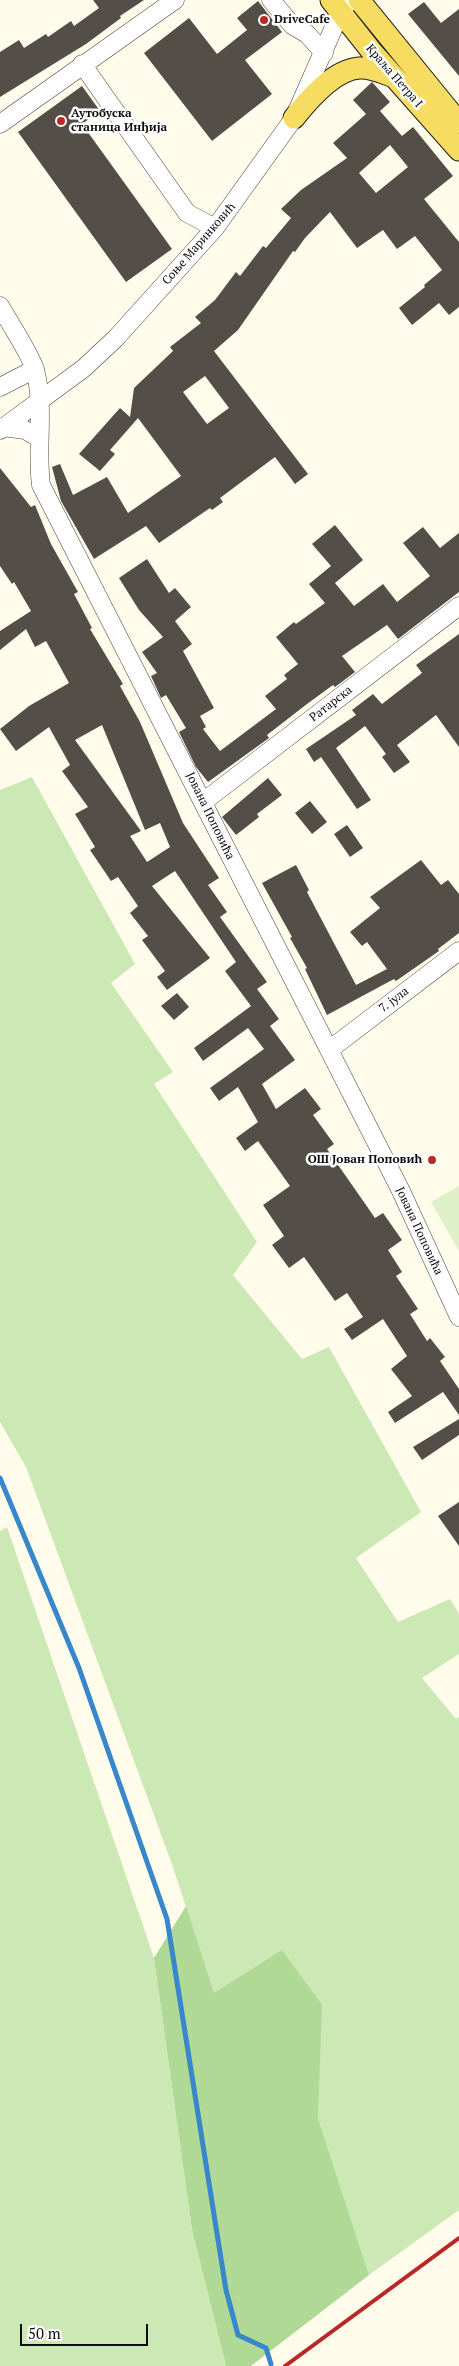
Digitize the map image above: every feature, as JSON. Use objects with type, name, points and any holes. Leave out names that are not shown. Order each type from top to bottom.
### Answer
[{"type":"main road","name":"Краља Петра I","points":[[359,0],[459,123]]},
{"type":"main road","name":"Краља Петра I","points":[[341,4],[394,77],[459,150]]},
{"type":"main road","points":[[294,118],[311,98],[332,80],[352,70],[372,69],[394,77]]},
{"type":"street","points":[[0,124],[82,64],[175,0]]},
{"type":"street","points":[[271,0],[292,25],[307,34],[324,53]]},
{"type":"street","points":[[286,0],[301,18],[307,34]]},
{"type":"street","name":"Соње Маринковић","points":[[2,428],[39,399],[84,368],[116,338],[215,228],[294,118],[324,53],[341,4]]},
{"type":"street","points":[[82,64],[187,213],[215,228]]},
{"type":"street","name":"Јована Поповића","points":[[0,306],[35,369],[39,399],[38,461],[41,485],[401,1191],[459,1317]]},
{"type":"street","points":[[0,387],[35,369]]},
{"type":"street","points":[[2,428],[25,430],[39,438]]},
{"type":"street","name":"Ратарска","points":[[204,802],[459,606]]},
{"type":"street","name":"7. јула","points":[[330,1050],[459,951]]},
{"type":"green space","points":[[32,777],[135,964],[111,983],[173,1072],[154,1084],[257,1242],[233,1275],[302,1359],[329,1347],[421,1512],[356,1558],[398,1622],[450,1599],[459,1614],[459,1654],[422,1678],[456,1719],[459,1717],[459,2210],[369,2275],[318,2118],[321,2005],[214,1994],[173,1867],[26,1467],[0,1422],[0,790]]},
{"type":"green space","points":[[459,1186],[459,1251],[431,1202]]},
{"type":"green space","points":[[7,1527],[154,1958],[192,2230],[226,2366],[0,2366],[0,1531]]},
{"type":"green space","points":[[186,1906],[214,1993],[282,1950],[322,2005],[318,2118],[369,2275],[251,2366],[226,2366],[192,2230],[154,1958]]},
{"type":"building","points":[[93,0],[144,0],[120,16],[121,18],[86,44],[0,97],[0,52],[19,40],[24,48],[46,34],[48,37],[71,21],[74,26],[99,8]]},
{"type":"building","points":[[258,1],[282,32],[245,60],[272,94],[212,141],[144,53],[189,18],[217,54],[247,30],[237,18]]},
{"type":"building","points":[[424,2],[441,23],[459,9],[459,76],[408,14]]},
{"type":"building","points":[[372,82],[390,102],[380,111],[402,136],[413,127],[453,176],[424,199],[459,242],[459,307],[449,315],[439,303],[412,325],[399,308],[442,270],[415,236],[397,249],[383,230],[357,248],[330,212],[305,238],[295,252],[293,251],[238,330],[214,351],[308,474],[295,484],[275,457],[220,498],[223,502],[212,510],[210,508],[159,543],[146,526],[94,559],[61,501],[52,467],[60,464],[73,495],[107,477],[128,513],[181,476],[138,418],[110,450],[115,454],[100,471],[79,454],[120,408],[130,417],[134,388],[173,351],[170,347],[201,323],[195,317],[215,300],[236,272],[240,276],[263,246],[266,248],[291,218],[281,209],[301,190],[347,158],[333,143],[366,114],[353,100]],"holes":[[[390,145],[408,167],[376,193],[359,173]],[[205,376],[229,408],[207,424],[183,392]]]},
{"type":"building","points":[[82,86],[100,111],[82,124],[172,249],[126,282],[18,132]]},
{"type":"building","points":[[0,468],[31,507],[35,505],[51,544],[78,592],[74,594],[92,628],[90,629],[123,684],[120,686],[140,722],[183,823],[219,878],[208,885],[227,912],[220,917],[267,982],[257,989],[279,1019],[270,1026],[295,1060],[262,1084],[276,1109],[305,1088],[321,1109],[313,1115],[334,1144],[327,1149],[375,1218],[383,1213],[402,1240],[388,1250],[402,1272],[396,1276],[418,1309],[410,1314],[427,1341],[430,1338],[445,1357],[440,1361],[459,1389],[459,1415],[443,1392],[395,1423],[388,1412],[412,1396],[391,1369],[407,1356],[383,1319],[352,1340],[344,1329],[363,1317],[347,1293],[335,1301],[304,1257],[289,1268],[272,1245],[284,1236],[263,1205],[290,1186],[258,1141],[245,1151],[236,1138],[258,1122],[238,1087],[219,1101],[210,1088],[264,1049],[248,1028],[203,1061],[194,1048],[251,1006],[225,971],[236,962],[175,871],[152,886],[210,958],[167,990],[157,977],[165,971],[142,940],[148,936],[130,913],[138,906],[118,877],[111,881],[90,850],[95,847],[75,814],[88,807],[62,771],[70,765],[49,727],[16,751],[0,729],[29,706],[69,683],[46,641],[35,647],[26,629],[0,650],[0,631],[31,611],[14,582],[12,584],[0,566]],"holes":[[[102,725],[145,830],[160,823],[170,847],[147,862],[130,836],[141,831],[75,740]]]},
{"type":"building","points":[[335,525],[363,560],[335,583],[354,606],[383,584],[397,602],[430,576],[403,543],[423,527],[440,548],[459,533],[459,592],[398,639],[387,625],[342,656],[355,672],[307,704],[267,735],[269,738],[208,782],[196,767],[179,732],[186,728],[166,695],[161,698],[151,676],[157,673],[142,652],[163,637],[139,610],[119,578],[147,559],[169,593],[175,588],[191,607],[175,621],[192,644],[183,651],[214,708],[200,716],[206,727],[203,729],[220,751],[276,709],[265,696],[287,679],[284,675],[298,664],[276,637],[294,622],[296,624],[325,603],[309,584],[331,566],[312,544]]},
{"type":"building","points":[[459,634],[459,747],[436,715],[397,745],[410,762],[394,773],[382,757],[386,754],[365,726],[336,748],[371,800],[357,809],[321,757],[314,762],[306,749],[356,715],[352,710],[373,694],[382,704],[422,673],[416,665]]},
{"type":"building","points":[[268,778],[282,795],[257,814],[259,817],[236,835],[222,817]]},
{"type":"building","points":[[310,801],[327,822],[312,834],[295,813]]},
{"type":"building","points":[[347,825],[363,848],[350,857],[334,834]]},
{"type":"building","points":[[421,860],[441,885],[448,880],[459,894],[459,933],[438,949],[439,951],[396,981],[394,979],[327,1015],[305,969],[307,968],[290,938],[292,937],[262,883],[296,865],[309,890],[307,892],[356,985],[387,969],[367,942],[362,946],[350,932],[380,908],[370,897]]},
{"type":"building","points":[[177,993],[189,1007],[174,1020],[161,1006]]},
{"type":"building","points":[[459,1419],[459,1435],[422,1460],[413,1447]]},
{"type":"building","points":[[459,1502],[459,1546],[438,1516]]},
{"type":"waterway","points":[[0,1478],[79,1668],[167,1919],[226,2290],[238,2335],[266,2348],[271,2364]]},
{"type":"railway","points":[[285,2366],[459,2238]]},
{"type":"place","name":"DriveCafe","points":[[264,20]]},
{"type":"place","name":"Аутобуска станица Инђија","points":[[61,121]]},
{"type":"place","name":"ОШ Јован Поповић","points":[[432,1160]]}]
